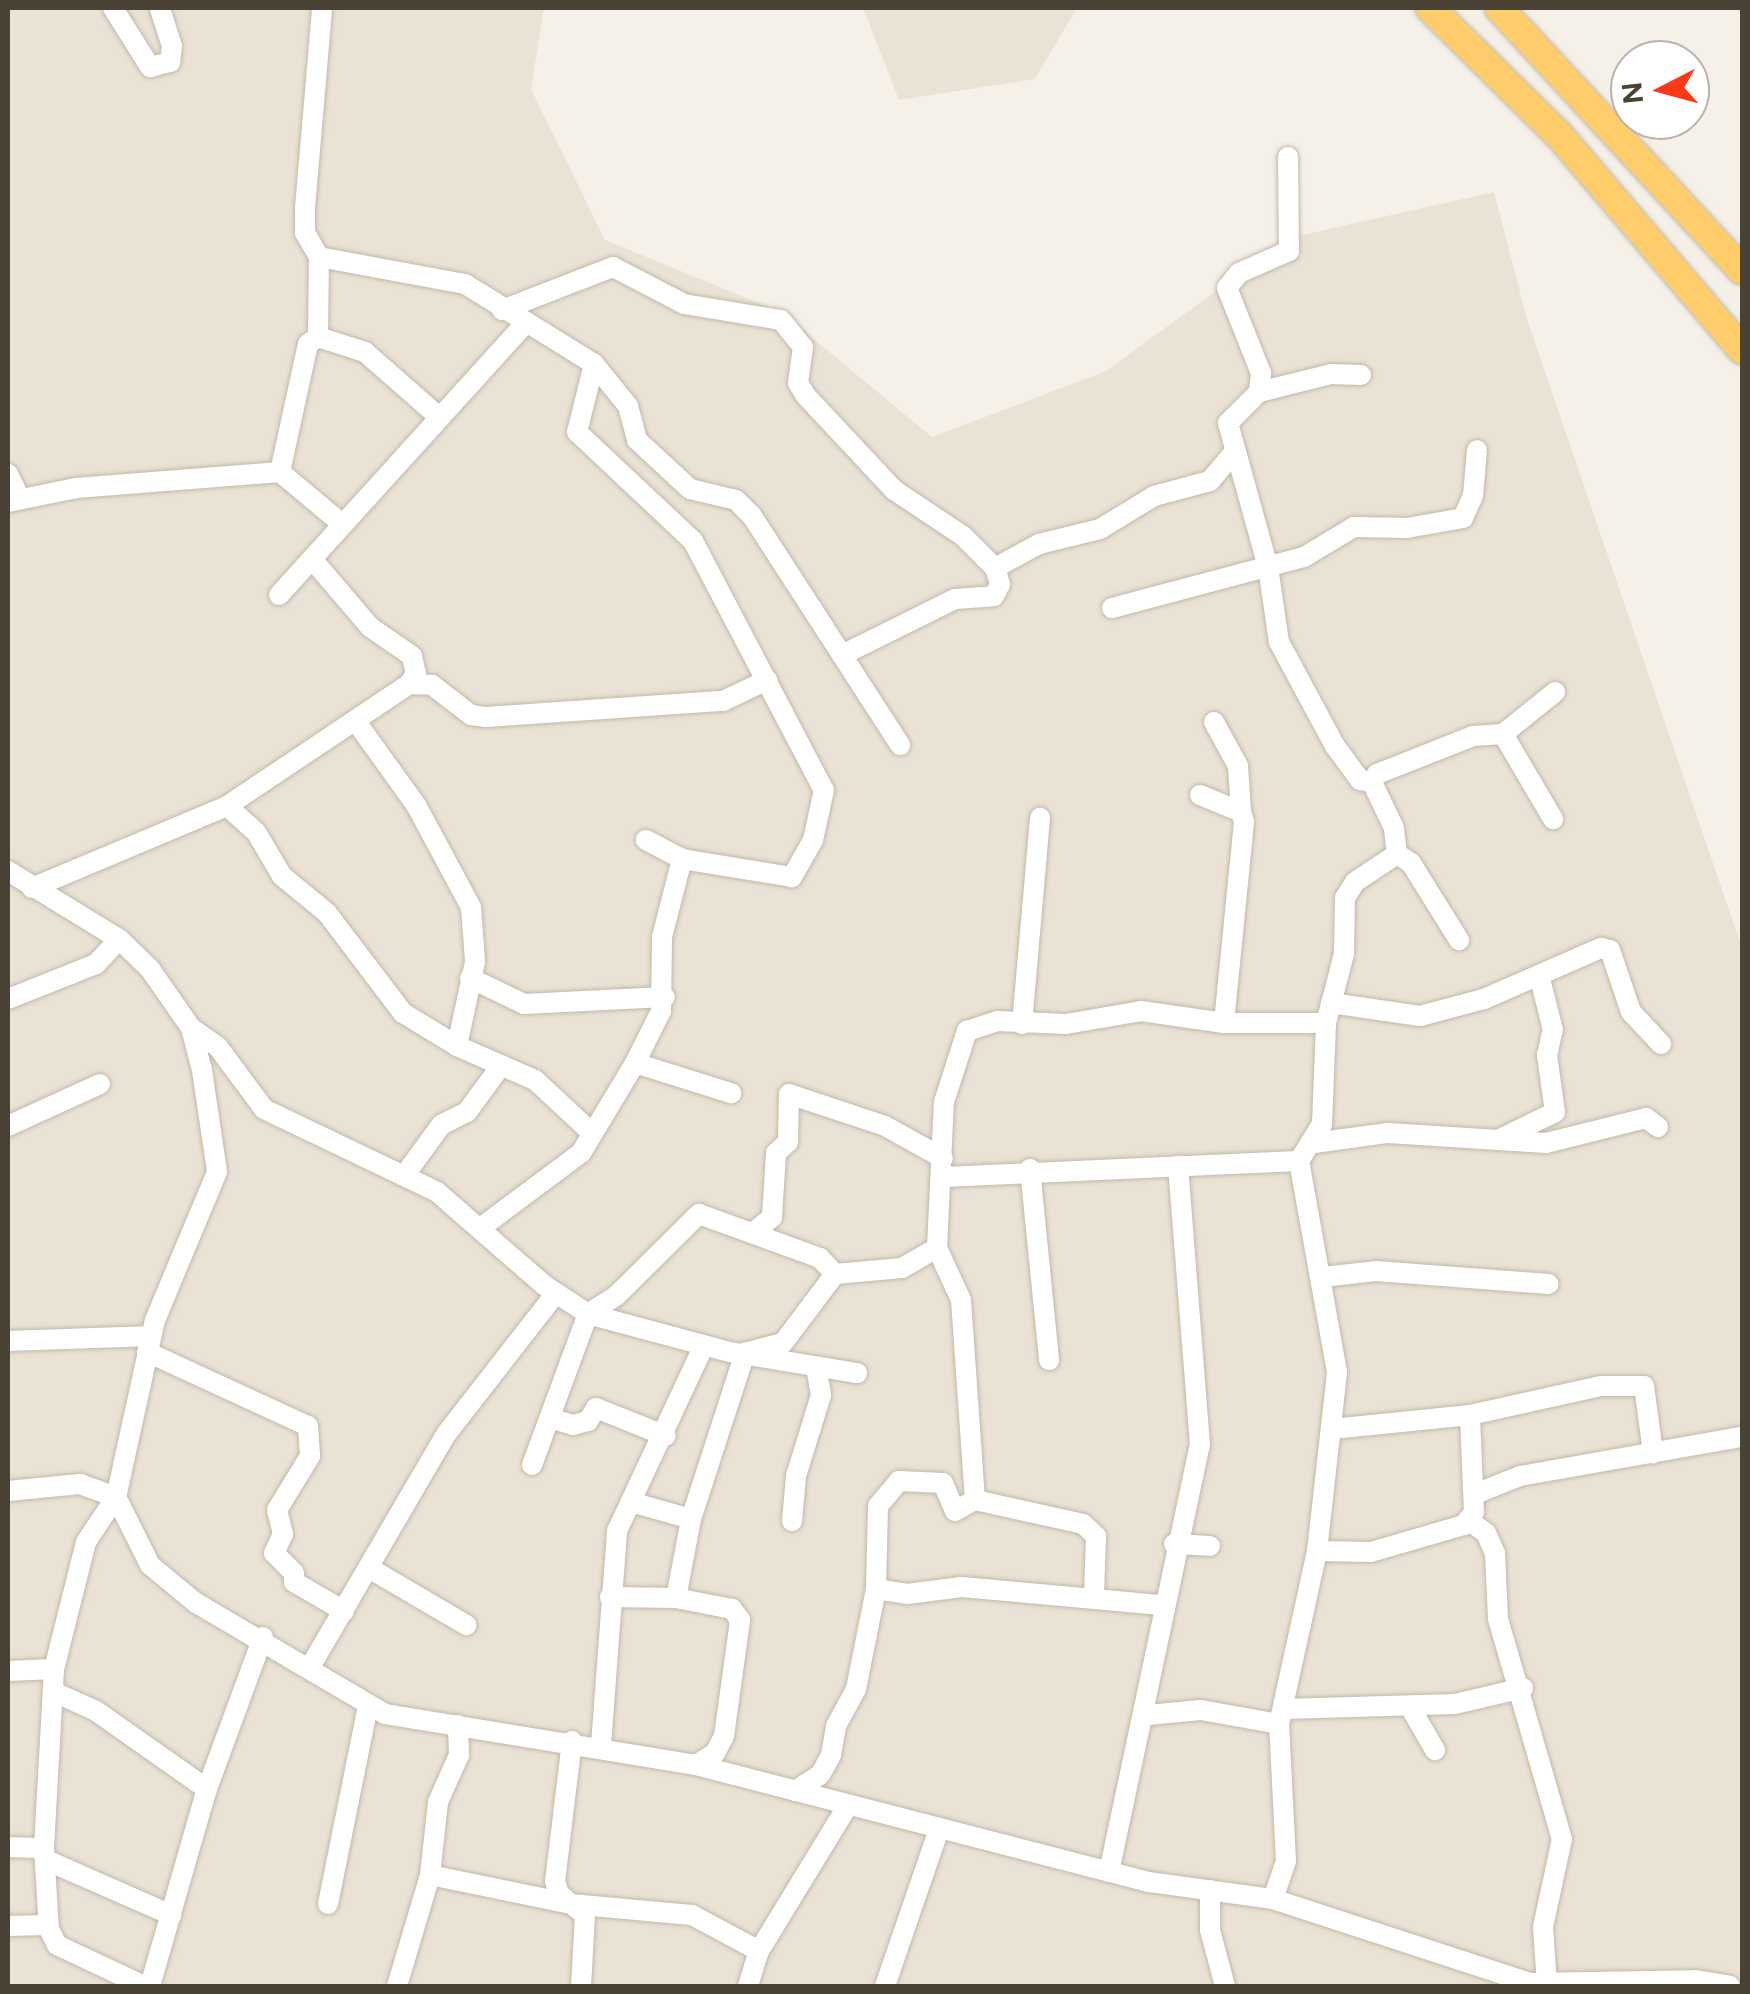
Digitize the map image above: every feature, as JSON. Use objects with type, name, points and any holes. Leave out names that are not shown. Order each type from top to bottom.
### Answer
[{"type":"highway","points":[[1430,8],[1558,135],[1742,350]]},
{"type":"highway","points":[[1498,8],[1742,270]]},
{"type":"street","points":[[113,8],[150,67],[170,62],[172,46],[160,8]]},
{"type":"street","points":[[318,336],[319,256],[305,233],[305,208],[322,8]]},
{"type":"street","points":[[1260,392],[1255,352],[1227,288],[1239,273],[1289,251],[1288,157]]},
{"type":"street","points":[[319,256],[446,278],[594,364],[628,406],[636,440],[690,490],[736,500],[752,516],[900,746]]},
{"type":"street","points":[[502,310],[612,268],[684,304],[780,320],[803,347],[798,383],[806,396],[894,490],[963,536],[995,568],[1000,584],[994,596],[955,599],[842,655]]},
{"type":"street","points":[[278,594],[523,326]]},
{"type":"street","points":[[318,336],[365,352],[438,417]]},
{"type":"street","points":[[280,472],[308,344],[318,336]]},
{"type":"street","points":[[594,364],[577,432],[693,542],[822,782],[824,809],[813,840],[792,876],[682,859],[646,840]]},
{"type":"street","points":[[1361,375],[1331,374],[1260,392],[1228,423],[1232,455],[1252,500],[1286,658],[1336,746],[1360,780],[1372,782]]},
{"type":"street","points":[[1112,608],[1304,557],[1354,527],[1407,528],[1462,518],[1472,496],[1477,450]]},
{"type":"street","points":[[995,568],[1039,544],[1100,530],[1154,496],[1210,482],[1232,455]]},
{"type":"street","points":[[8,474],[14,500],[93,486],[280,472],[341,523]]},
{"type":"street","points":[[32,888],[226,806],[357,723],[410,684],[416,674],[412,656],[370,627],[312,559]]},
{"type":"street","points":[[410,684],[432,685],[471,715],[486,717],[724,701],[767,680]]},
{"type":"street","points":[[1372,782],[1377,774],[1473,736],[1504,734],[1555,692]]},
{"type":"street","points":[[1214,722],[1238,766],[1241,812],[1224,1022]]},
{"type":"street","points":[[357,723],[416,805],[471,907],[470,978],[457,1046]]},
{"type":"street","points":[[1504,734],[1553,818]]},
{"type":"street","points":[[1372,782],[1394,828],[1397,854]]},
{"type":"street","points":[[1200,795],[1241,812]]},
{"type":"street","points":[[226,806],[256,832],[282,876],[327,913],[403,1013],[457,1046],[536,1080],[592,1133]]},
{"type":"street","points":[[1022,1024],[1040,818]]},
{"type":"street","points":[[1397,854],[1411,863],[1458,940]]},
{"type":"street","points":[[1273,1900],[1286,1861],[1282,1716],[1317,1551],[1337,1372],[1300,1162],[1322,1124],[1328,1013],[1344,954],[1345,898],[1354,882],[1397,854]]},
{"type":"street","points":[[483,1226],[567,1166],[635,1063],[665,997],[662,936],[682,859]]},
{"type":"street","points":[[8,870],[120,939],[150,968],[190,1028],[218,1048],[264,1109],[404,1176],[483,1226],[556,1293],[588,1314],[711,1347],[791,1357],[816,1368],[857,1373]]},
{"type":"street","points":[[8,999],[96,964],[120,939]]},
{"type":"street","points":[[975,1500],[961,1300],[937,1248],[944,1102],[959,1041],[979,1026],[1141,1011],[1224,1022],[1328,1013],[1420,1016],[1539,975],[1592,949],[1610,950],[1632,1012],[1661,1044]]},
{"type":"street","points":[[1496,1141],[1555,1112],[1547,1055],[1553,1030],[1539,975]]},
{"type":"street","points":[[470,978],[524,1004],[665,997]]},
{"type":"street","points":[[190,1028],[217,1172],[149,1344],[116,1496],[86,1542],[54,1669],[45,1854],[48,1925],[70,1955],[147,1986],[207,1789],[262,1638]]},
{"type":"street","points":[[635,1063],[731,1093]]},
{"type":"street","points":[[404,1176],[441,1125],[467,1112],[500,1067]]},
{"type":"street","points":[[8,1126],[100,1084]]},
{"type":"street","points":[[754,1231],[772,1217],[776,1153],[788,1142],[789,1094],[885,1126],[943,1168],[1300,1162]]},
{"type":"street","points":[[1314,1143],[1388,1133],[1558,1141],[1646,1118],[1658,1128]]},
{"type":"street","points":[[1109,1872],[1148,1715],[1144,1684],[1200,1445],[1178,1166]]},
{"type":"street","points":[[1030,1169],[1049,1360]]},
{"type":"street","points":[[532,1465],[588,1314],[616,1296],[699,1214],[820,1258],[834,1274]]},
{"type":"street","points":[[746,1354],[783,1342],[834,1274],[902,1268],[937,1248]]},
{"type":"street","points":[[1322,1277],[1376,1271],[1549,1284]]},
{"type":"street","points":[[310,1667],[448,1433],[556,1293]]},
{"type":"street","points":[[14,1337],[149,1344],[308,1426],[310,1456],[277,1510],[284,1534],[274,1553],[294,1572],[294,1582],[344,1611]]},
{"type":"street","points":[[711,1347],[737,1385]]},
{"type":"street","points":[[601,1745],[617,1531],[711,1347]]},
{"type":"street","points":[[676,1598],[691,1519],[746,1354]]},
{"type":"street","points":[[792,1522],[796,1476],[821,1396],[816,1368]]},
{"type":"street","points":[[1332,1430],[1470,1415],[1601,1386],[1644,1386],[1653,1453]]},
{"type":"street","points":[[550,1418],[574,1426],[588,1421],[596,1408],[666,1436]]},
{"type":"street","points":[[1468,1520],[1475,1494],[1470,1415]]},
{"type":"street","points":[[1475,1494],[1520,1476],[1742,1437]]},
{"type":"street","points":[[794,1791],[820,1775],[856,1688],[876,1589],[878,1506],[899,1481],[942,1482],[955,1512],[975,1500],[1083,1524],[1096,1536],[1094,1595]]},
{"type":"street","points":[[8,1491],[80,1484],[116,1496],[150,1565],[196,1603],[262,1638],[368,1705],[458,1725],[601,1745],[696,1765],[794,1791],[840,1811],[939,1829],[1109,1872],[1273,1900],[1498,1980],[1547,1985],[1694,1980],[1730,1986]]},
{"type":"street","points":[[631,1502],[691,1519]]},
{"type":"street","points":[[1317,1551],[1408,1545],[1468,1520]]},
{"type":"street","points":[[1468,1520],[1486,1533],[1494,1552],[1498,1620],[1523,1688],[1562,1838],[1542,1927],[1547,1985]]},
{"type":"street","points":[[1174,1544],[1210,1546]]},
{"type":"street","points":[[369,1568],[466,1626]]},
{"type":"street","points":[[876,1589],[1094,1595],[1161,1605]]},
{"type":"street","points":[[610,1597],[676,1598],[732,1609],[740,1620],[724,1736],[715,1753],[696,1765]]},
{"type":"street","points":[[8,1671],[54,1669]]},
{"type":"street","points":[[1148,1715],[1201,1710],[1282,1716],[1410,1707],[1486,1700],[1523,1688]]},
{"type":"street","points":[[54,1692],[96,1711],[207,1789]]},
{"type":"street","points":[[328,1904],[368,1705]]},
{"type":"street","points":[[1410,1707],[1435,1750]]},
{"type":"street","points":[[398,1986],[430,1875],[438,1802],[460,1754],[458,1725]]},
{"type":"street","points":[[572,1741],[556,1882],[571,1904],[586,1915],[588,1947],[580,1986]]},
{"type":"street","points":[[820,1775],[840,1811]]},
{"type":"street","points":[[748,1986],[760,1951],[840,1811]]},
{"type":"street","points":[[885,1986],[939,1829]]},
{"type":"street","points":[[8,1847],[45,1854],[171,1915]]},
{"type":"street","points":[[430,1875],[571,1904],[692,1915],[760,1951]]},
{"type":"street","points":[[1210,1890],[1210,1930],[1225,1986]]},
{"type":"street","points":[[8,1926],[48,1925]]},
{"type":"shaded area","points":[[8,8],[544,8],[531,89],[605,240],[781,312],[932,437],[1106,371],[1289,238],[1494,192],[1527,319],[1742,948],[1742,1986],[8,1986]]},
{"type":"shaded area","points":[[863,8],[1077,8],[1035,79],[899,100]]}]
